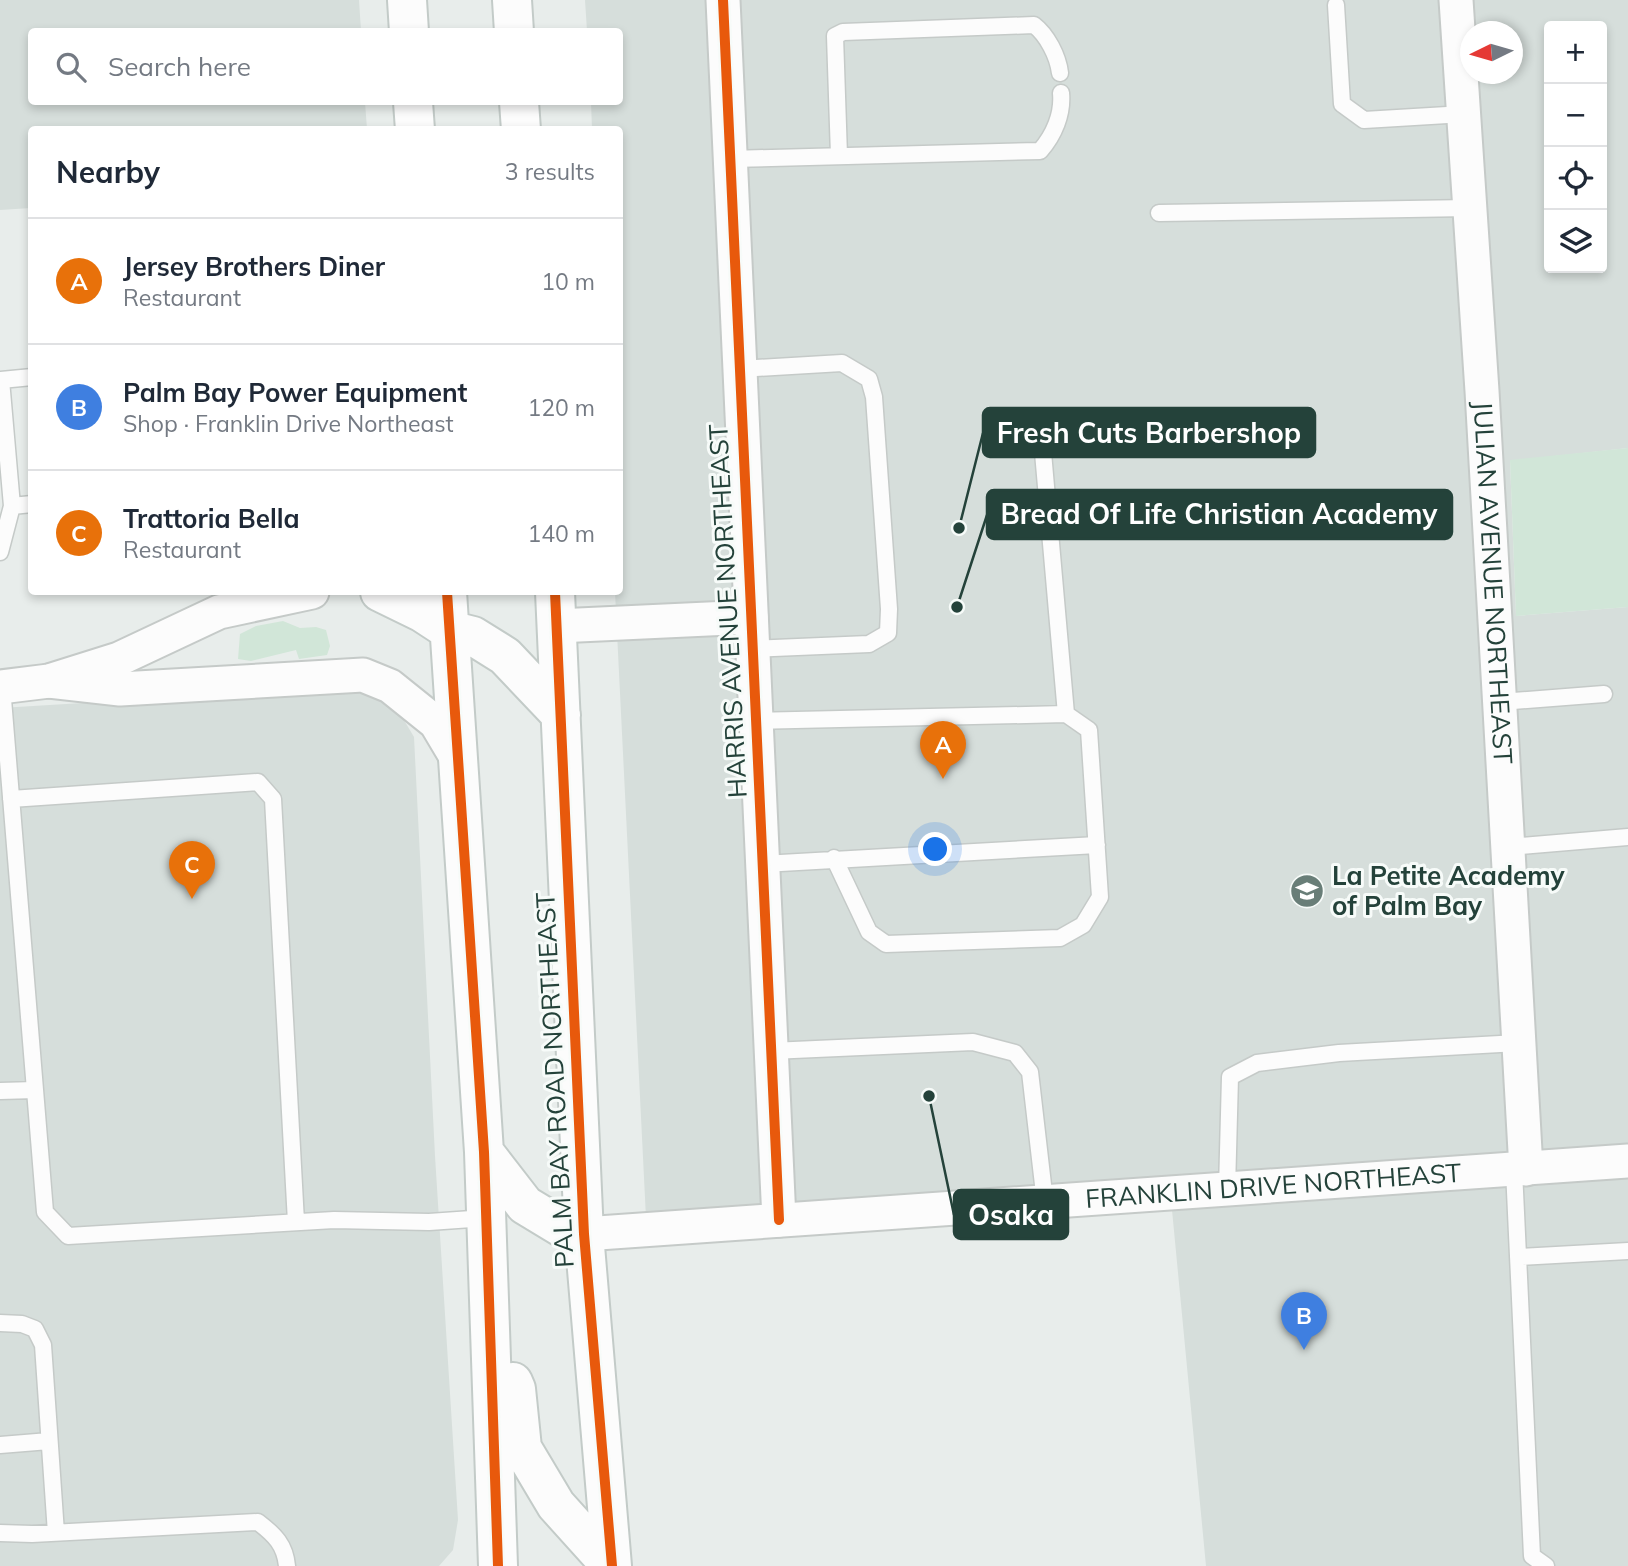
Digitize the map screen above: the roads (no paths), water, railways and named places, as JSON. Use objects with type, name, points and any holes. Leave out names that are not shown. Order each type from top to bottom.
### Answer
[{"type":"main road","points":[[407,0],[409,28]]},
{"type":"main road","points":[[512,0],[514,28]]},
{"type":"main road","points":[[413,105],[415,126]]},
{"type":"main road","points":[[519,105],[522,126]]},
{"type":"main road","points":[[386,595],[423,613],[449,630],[473,636],[505,656],[561,715]]},
{"type":"main road","points":[[447,595],[484,1152],[498,1566]]},
{"type":"main road","name":"PALM BAY ROAD NORTHEAST","points":[[556,609],[584,1234],[611,1566]]},
{"type":"main road","points":[[484,1152],[525,1205],[563,1228],[584,1234]]},
{"type":"main road","points":[[490,1332],[516,1389],[522,1448],[556,1505],[611,1566]]},
{"type":"street","name":"HARRIS AVENUE NORTHEAST","points":[[723,0],[779,1220]]},
{"type":"street","name":"JULIAN AVENUE NORTHEAST","points":[[1456,0],[1500,702],[1518,1043],[1520,1169]]},
{"type":"street","points":[[1,687],[49,681],[119,659],[219,612],[298,595]]},
{"type":"street","points":[[556,609],[752,633]]},
{"type":"street","points":[[49,681],[120,689],[363,675],[390,687],[436,723],[458,760]]},
{"type":"street","name":"FRANKLIN DRIVE NORTHEAST","points":[[584,1234],[1628,1161]]},
{"type":"lane","points":[[1336,5],[1342,104],[1364,120],[1464,114]]},
{"type":"lane","points":[[839,156],[835,36],[843,32],[1034,25],[1044,33],[1060,73]]},
{"type":"lane","points":[[730,159],[1040,151],[1048,141],[1063,107],[1061,93]]},
{"type":"lane","points":[[1158,213],[1470,208]]},
{"type":"lane","points":[[740,369],[842,363],[869,379],[874,397],[889,608],[888,633],[870,644],[752,633]]},
{"type":"lane","points":[[0,552],[12,506],[1,380],[28,377]]},
{"type":"lane","points":[[1042,441],[1066,714]]},
{"type":"lane","points":[[12,506],[28,504]]},
{"type":"lane","points":[[1,687],[45,1212],[68,1236],[334,1220],[429,1222],[486,1218]]},
{"type":"lane","points":[[1500,702],[1604,694]]},
{"type":"lane","points":[[756,721],[1066,714],[1089,730],[1100,897],[1083,925],[1060,938],[886,944],[869,932],[834,858]]},
{"type":"lane","points":[[11,799],[258,782],[273,799],[296,1222]]},
{"type":"lane","points":[[1507,847],[1628,837]]},
{"type":"lane","points":[[763,864],[1097,845]]},
{"type":"lane","points":[[771,1051],[973,1042],[1015,1053],[1031,1072],[1045,1202]]},
{"type":"lane","points":[[1227,1189],[1230,1077],[1257,1063],[1325,1055],[1518,1043]]},
{"type":"lane","points":[[0,1091],[34,1090]]},
{"type":"lane","points":[[1520,1169],[1518,1257],[1532,1556],[1546,1566]]},
{"type":"lane","points":[[1518,1257],[1628,1251]]},
{"type":"lane","points":[[0,1323],[22,1324],[35,1329],[43,1345],[56,1533]]},
{"type":"lane","points":[[0,1445],[49,1441]]},
{"type":"lane","points":[[0,1533],[56,1533],[258,1522],[276,1536],[286,1553],[288,1566]]},
{"type":"place","name":"Fresh Cuts Barbershop","points":[[959,528]]},
{"type":"place","name":"Bread Of Life Christian Academy","points":[[957,607]]},
{"type":"place","name":"Jersey Brothers Diner","points":[[943,779]]},
{"type":"place","name":"La Petite Academy of Palm Bay","points":[[1307,891]]},
{"type":"place","name":"Trattoria Bella","points":[[192,899]]},
{"type":"place","name":"Osaka","points":[[929,1096]]},
{"type":"place","name":"Palm Bay Power Equipment","points":[[1304,1350]]}]
